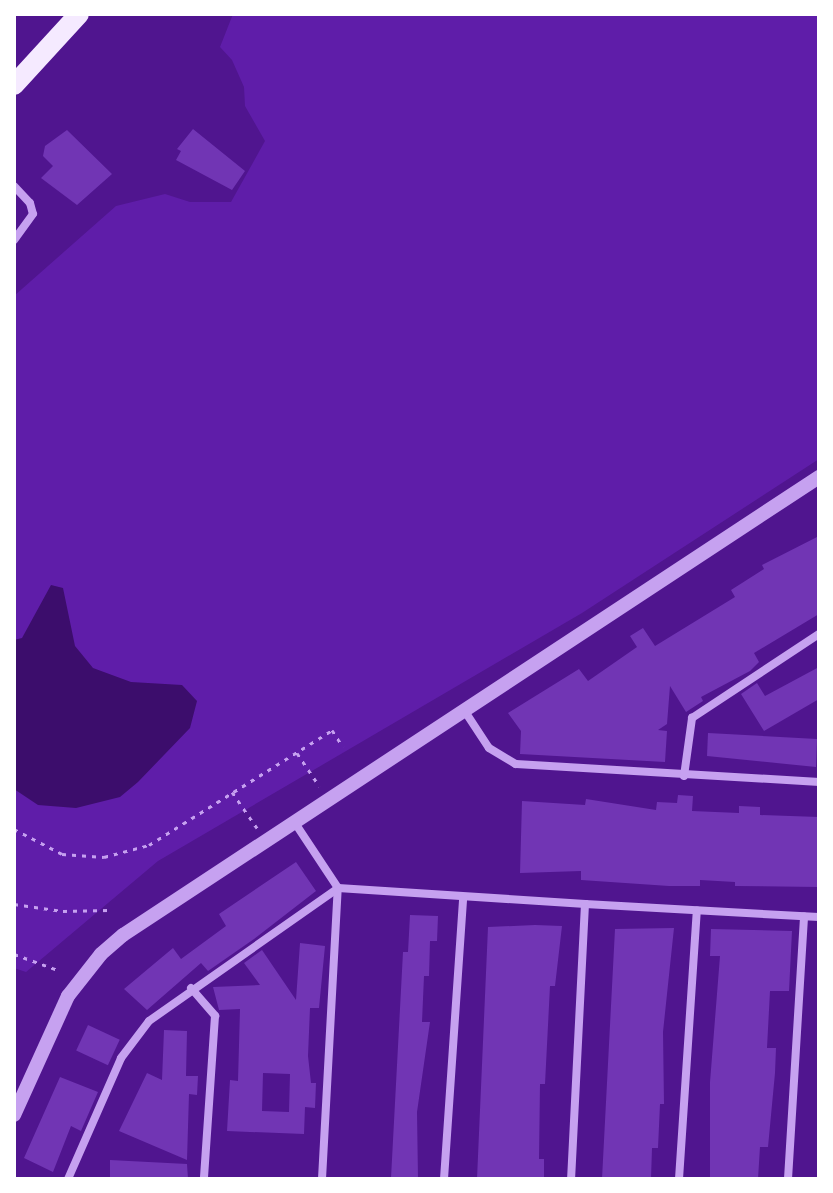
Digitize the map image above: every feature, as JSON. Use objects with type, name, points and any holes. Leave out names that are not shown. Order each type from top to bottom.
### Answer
[{"type":"main road","points":[[14,85],[78,14]]},
{"type":"street","points":[[14,186],[30,203],[33,214],[14,240]]},
{"type":"street","points":[[14,1115],[63,1006],[101,954],[819,477]]},
{"type":"street","points":[[684,776],[692,718],[819,634]]},
{"type":"street","points":[[464,710],[489,748],[505,762],[684,776],[819,782]]},
{"type":"street","points":[[295,823],[338,888],[322,1179]]},
{"type":"street","points":[[68,1179],[121,1058],[149,1021],[191,988],[338,888],[463,898],[819,917]]},
{"type":"street","points":[[444,1179],[463,898]]},
{"type":"street","points":[[571,1179],[585,904]]},
{"type":"street","points":[[679,1179],[697,911]]},
{"type":"street","points":[[788,1179],[804,916]]},
{"type":"street","points":[[191,988],[215,1016],[204,1179]]},
{"type":"path","points":[[14,829],[62,854],[104,857],[149,845],[332,730],[343,747]]},
{"type":"path","points":[[296,751],[319,786]]},
{"type":"path","points":[[232,792],[257,828]]},
{"type":"path","points":[[14,904],[63,911],[109,910]]},
{"type":"path","points":[[14,954],[58,970]]},
{"type":"shaded area","points":[[233,14],[819,14],[819,459],[582,613],[158,861],[26,972],[14,968],[14,296],[116,206],[165,194],[190,202],[231,202],[265,141],[245,106],[244,87],[232,60],[220,47]]},
{"type":"shaded area","points":[[51,585],[63,588],[75,646],[93,668],[131,682],[182,685],[197,701],[190,728],[138,782],[120,797],[76,808],[38,805],[14,789],[14,640],[22,638]]},
{"type":"building","points":[[193,129],[245,171],[232,190],[176,160],[181,151],[177,149]]},
{"type":"building","points":[[67,130],[112,174],[77,205],[41,178],[53,166],[43,156],[45,146]]},
{"type":"building","points":[[819,536],[819,614],[754,653],[759,662],[750,671],[701,697],[703,701],[686,712],[670,686],[667,724],[658,730],[667,731],[665,762],[520,754],[521,731],[508,713],[579,669],[588,681],[637,647],[630,636],[643,628],[655,646],[735,597],[731,590],[764,569],[762,565]]},
{"type":"building","points":[[819,667],[819,699],[764,731],[741,694],[757,683],[765,696]]},
{"type":"building","points":[[708,733],[817,739],[816,767],[707,756]]},
{"type":"building","points":[[678,795],[693,796],[692,811],[739,813],[739,806],[760,807],[760,815],[819,817],[819,887],[735,886],[735,882],[700,880],[700,886],[669,886],[581,880],[581,871],[520,873],[522,801],[585,805],[586,799],[656,810],[657,802],[677,803]]},
{"type":"building","points":[[296,862],[316,891],[254,939],[208,971],[201,963],[147,1010],[124,989],[173,948],[181,959],[226,926],[219,914]]},
{"type":"building","points":[[410,915],[438,916],[437,941],[430,941],[429,976],[424,976],[422,1022],[430,1022],[417,1112],[418,1179],[391,1178],[403,952],[408,952]]},
{"type":"building","points":[[562,926],[555,986],[550,986],[545,1084],[540,1084],[539,1159],[544,1159],[544,1179],[477,1179],[488,927]]},
{"type":"building","points":[[674,928],[663,1032],[664,1104],[660,1104],[658,1148],[652,1148],[651,1179],[602,1179],[615,929]]},
{"type":"building","points":[[711,929],[792,931],[789,991],[770,991],[767,1048],[776,1048],[775,1073],[768,1147],[760,1147],[758,1179],[710,1179],[710,1082],[720,956],[710,956]]},
{"type":"building","points":[[300,943],[325,946],[319,1008],[310,1008],[308,1056],[311,1083],[316,1083],[315,1108],[305,1107],[304,1134],[227,1131],[230,1080],[238,1081],[240,1009],[219,1010],[213,987],[260,985],[244,963],[262,950],[296,1000]],"holes":[[[263,1073],[290,1074],[289,1112],[262,1111]]]},
{"type":"building","points":[[88,1025],[120,1040],[108,1065],[76,1050]]},
{"type":"building","points":[[164,1030],[187,1031],[186,1076],[198,1076],[197,1095],[189,1094],[187,1160],[119,1131],[147,1073],[162,1080]]},
{"type":"building","points":[[60,1077],[98,1092],[81,1131],[71,1126],[53,1172],[24,1158]]},
{"type":"building","points":[[110,1160],[187,1164],[188,1179],[110,1179]]}]
